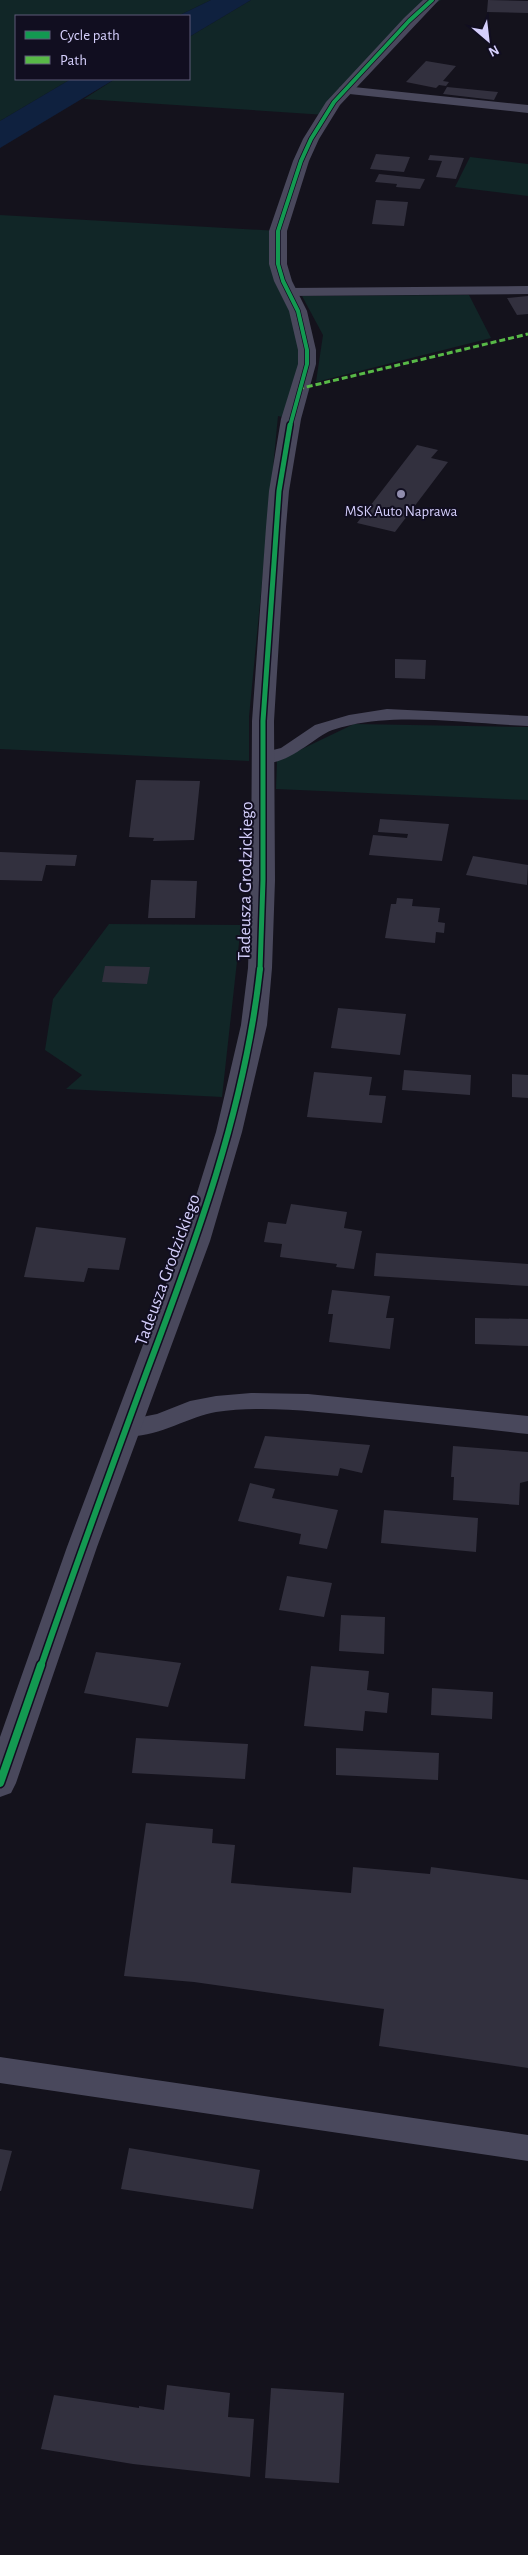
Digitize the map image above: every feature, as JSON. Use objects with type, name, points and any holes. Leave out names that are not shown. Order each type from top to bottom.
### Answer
[{"type":"street","name":"Tadeusza Grodzickiego","points":[[0,1783],[125,1428],[207,1208],[229,1132],[254,1025],[260,968],[263,880],[264,695],[279,492],[291,419],[307,364],[307,350],[298,311],[288,292],[278,264],[278,231],[292,185],[311,139],[344,90],[409,21],[432,0]]},
{"type":"lane","points":[[344,90],[528,109]]},
{"type":"lane","points":[[288,292],[528,290]]},
{"type":"lane","points":[[263,758],[287,752],[321,729],[349,720],[387,714],[528,721]]},
{"type":"lane","points":[[125,1428],[160,1422],[190,1410],[216,1404],[251,1400],[308,1402],[528,1425]]},
{"type":"lane","points":[[0,2070],[528,2148]]},
{"type":"green space","points":[[0,0],[211,0],[180,15],[15,15],[15,80],[69,80],[0,121]]},
{"type":"green space","points":[[251,0],[441,0],[429,8],[326,115],[84,99],[113,80],[190,80],[190,36]]},
{"type":"green space","points":[[470,157],[528,164],[528,196],[455,187]]},
{"type":"green space","points":[[0,215],[278,231],[307,350],[291,419],[278,416],[249,717],[249,761],[0,749]]},
{"type":"green space","points":[[469,295],[491,338],[316,382],[323,335],[302,296]]},
{"type":"green space","points":[[354,724],[528,727],[528,800],[276,789],[277,761]]},
{"type":"green space","points":[[109,924],[241,925],[222,1097],[66,1089],[82,1075],[45,1050],[53,999]]},
{"type":"water","points":[[211,0],[251,0],[190,36],[190,15],[180,15]]},
{"type":"water","points":[[69,80],[113,80],[0,148],[0,121]]},
{"type":"building","points":[[488,0],[528,1],[528,13],[487,12]]},
{"type":"building","points":[[426,61],[456,66],[443,81],[449,82],[446,86],[439,85],[436,88],[406,82]]},
{"type":"building","points":[[447,87],[498,92],[494,100],[443,94]]},
{"type":"building","points":[[376,154],[410,157],[404,172],[370,169]]},
{"type":"building","points":[[430,155],[464,158],[456,179],[436,177],[442,161],[428,160]]},
{"type":"building","points":[[379,174],[425,179],[420,189],[396,187],[397,184],[375,182]]},
{"type":"building","points":[[376,200],[408,202],[404,226],[372,224]]},
{"type":"building","points":[[528,296],[528,314],[517,315],[507,298]]},
{"type":"building","points":[[417,445],[438,450],[431,458],[448,462],[395,532],[357,523]]},
{"type":"building","points":[[395,659],[426,660],[425,679],[395,678]]},
{"type":"building","points":[[136,780],[200,781],[194,840],[153,841],[154,838],[129,837]]},
{"type":"building","points":[[380,819],[449,824],[442,861],[369,855],[373,835],[407,838],[408,834],[378,832]]},
{"type":"building","points":[[0,852],[77,855],[75,866],[46,865],[42,881],[0,880]]},
{"type":"building","points":[[473,856],[528,865],[527,885],[466,875]]},
{"type":"building","points":[[151,880],[197,881],[195,918],[148,918]]},
{"type":"building","points":[[397,898],[413,899],[412,906],[440,908],[438,922],[445,923],[444,933],[436,932],[435,943],[385,938],[391,904],[396,904]]},
{"type":"building","points":[[105,966],[150,967],[147,984],[102,982]]},
{"type":"building","points":[[338,1008],[406,1014],[400,1055],[331,1048]]},
{"type":"building","points":[[404,1070],[471,1075],[470,1095],[402,1090]]},
{"type":"building","points":[[314,1072],[372,1077],[369,1095],[386,1096],[382,1123],[307,1117]]},
{"type":"building","points":[[512,1074],[528,1075],[528,1098],[512,1097]]},
{"type":"building","points":[[291,1204],[347,1212],[344,1228],[362,1231],[354,1269],[336,1267],[337,1264],[280,1257],[282,1244],[264,1242],[268,1222],[286,1224]]},
{"type":"building","points":[[36,1227],[126,1238],[119,1270],[88,1268],[84,1282],[24,1277]]},
{"type":"building","points":[[376,1253],[528,1264],[528,1286],[374,1276]]},
{"type":"building","points":[[332,1290],[390,1296],[386,1318],[394,1318],[390,1349],[329,1342],[333,1314],[328,1314]]},
{"type":"building","points":[[475,1318],[528,1319],[528,1346],[475,1344]]},
{"type":"building","points":[[265,1436],[370,1445],[362,1473],[340,1468],[338,1476],[254,1468]]},
{"type":"building","points":[[453,1446],[528,1452],[528,1481],[520,1483],[519,1505],[453,1500],[454,1477],[451,1477]]},
{"type":"building","points":[[250,1483],[275,1489],[272,1498],[338,1510],[327,1549],[299,1544],[301,1534],[238,1521]]},
{"type":"building","points":[[384,1510],[478,1518],[476,1552],[381,1543]]},
{"type":"building","points":[[287,1576],[332,1583],[324,1617],[279,1610]]},
{"type":"building","points":[[341,1615],[385,1617],[384,1654],[339,1651]]},
{"type":"building","points":[[96,1652],[181,1663],[168,1707],[84,1693]]},
{"type":"building","points":[[311,1666],[369,1671],[367,1690],[389,1693],[387,1713],[365,1711],[363,1731],[304,1726]]},
{"type":"building","points":[[432,1688],[493,1692],[492,1719],[431,1715]]},
{"type":"building","points":[[136,1738],[248,1744],[245,1779],[132,1773]]},
{"type":"building","points":[[336,1748],[439,1753],[438,1780],[336,1775]]},
{"type":"building","points":[[146,1823],[213,1829],[212,1843],[235,1845],[231,1883],[351,1893],[353,1867],[430,1874],[431,1867],[528,1880],[528,2068],[379,2046],[384,2009],[194,1982],[124,1976]]},
{"type":"building","points":[[129,2148],[260,2170],[253,2209],[121,2189]]},
{"type":"building","points":[[0,2149],[12,2151],[1,2191],[0,2191]]},
{"type":"building","points":[[167,2385],[230,2393],[228,2417],[254,2419],[250,2477],[133,2464],[41,2449],[54,2395],[164,2410]]},
{"type":"building","points":[[271,2388],[344,2393],[339,2483],[265,2478]]},
{"type":"marked path","points":[[298,389],[528,334]]},
{"type":"cycle path","points":[[0,1783],[82,1547],[196,1241],[229,1132],[254,1025],[260,968],[263,880],[263,721],[276,527],[279,491],[291,419],[307,364],[307,350],[298,311],[283,281],[278,264],[278,231],[301,161],[311,139],[334,102],[409,21],[432,0]]},
{"type":"place","name":"MSK Auto Naprawa","points":[[401,494]]}]
